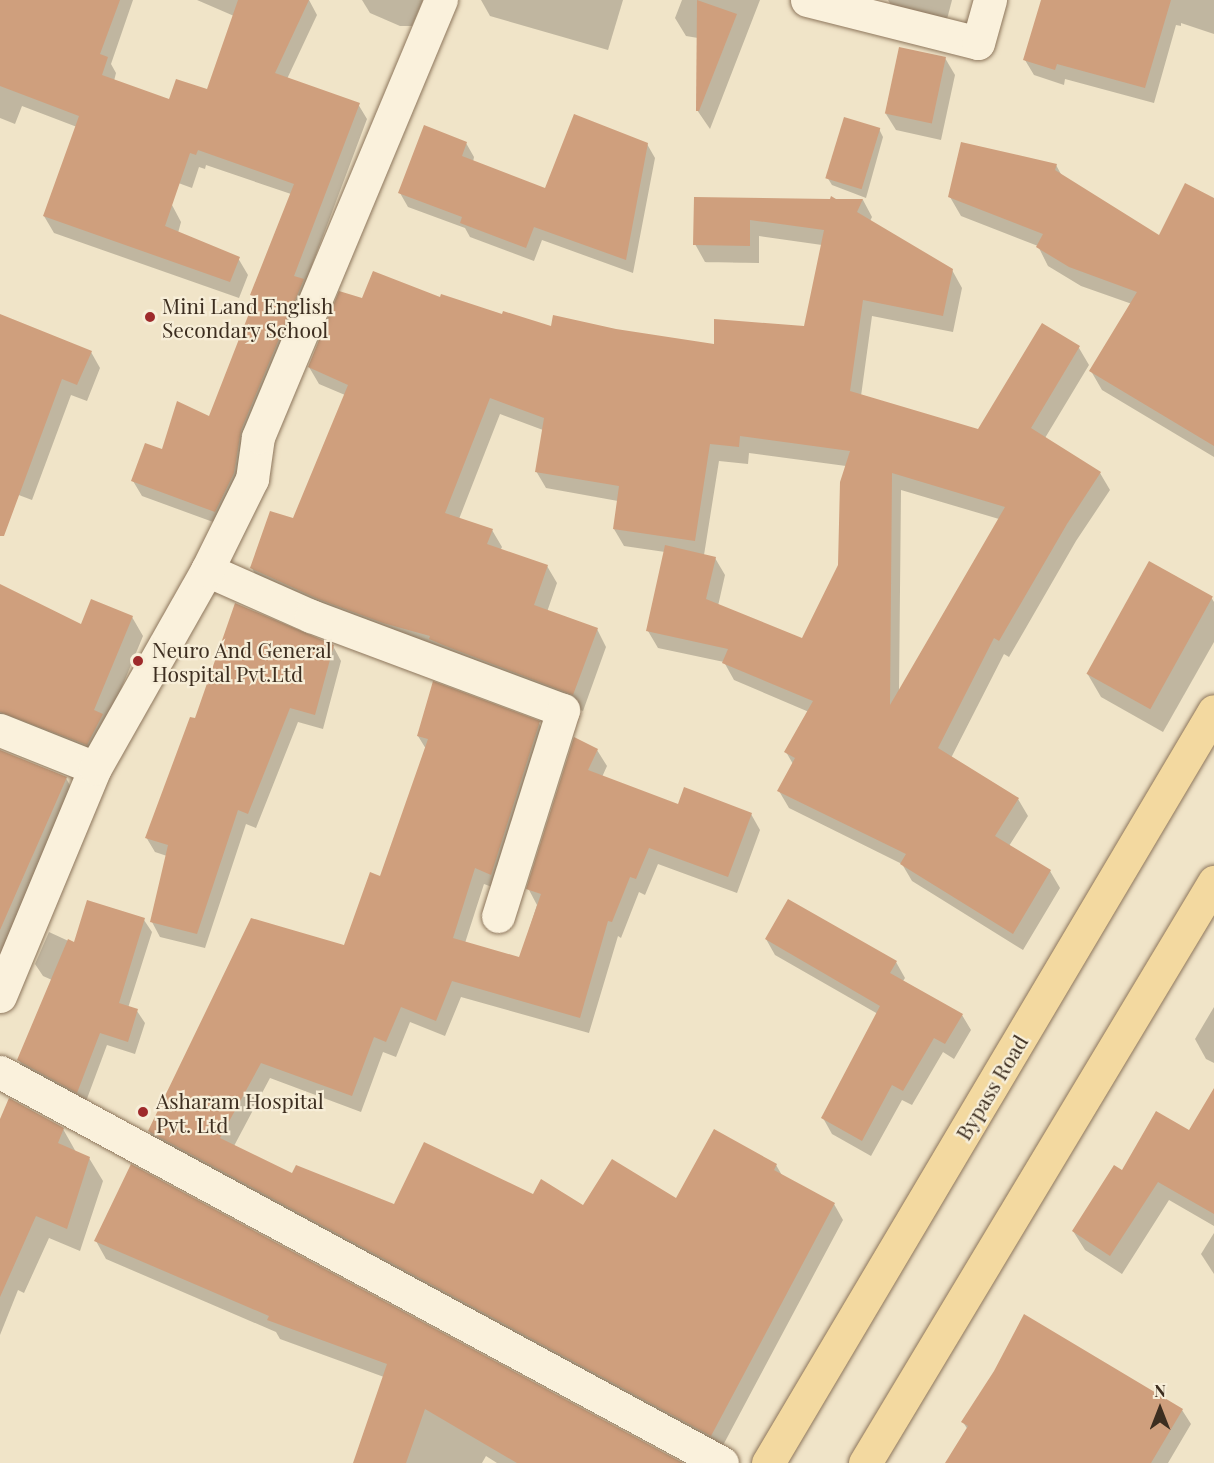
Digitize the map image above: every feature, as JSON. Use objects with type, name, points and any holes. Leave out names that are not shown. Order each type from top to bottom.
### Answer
[{"type":"main road","name":"Bypass Road","points":[[768,1463],[1214,711]]},
{"type":"main road","points":[[865,1463],[1214,882]]},
{"type":"street","points":[[0,996],[95,768],[207,570],[252,479],[258,437],[441,0]]},
{"type":"street","points":[[807,0],[978,43],[990,0]]},
{"type":"street","points":[[207,570],[311,616],[563,710],[498,916]]},
{"type":"street","points":[[0,730],[95,768]]},
{"type":"street","points":[[0,1072],[722,1463]]},
{"type":"building","points":[[0,0],[120,0],[100,54],[108,57],[102,75],[169,99],[176,79],[207,89],[238,0],[309,0],[275,73],[360,103],[294,276],[304,279],[241,430],[234,473],[215,512],[131,481],[145,443],[162,449],[177,401],[209,416],[255,298],[250,295],[294,184],[198,150],[196,155],[190,153],[165,226],[240,257],[230,282],[43,216],[79,116],[0,86]]},
{"type":"building","points":[[697,0],[737,14],[699,111],[696,111]]},
{"type":"building","points":[[1041,0],[1171,0],[1145,88],[1057,64],[1055,70],[1023,60]]},
{"type":"building","points":[[899,47],[946,57],[932,123],[885,114]]},
{"type":"building","points":[[574,114],[648,143],[626,260],[534,227],[526,248],[460,223],[462,217],[398,193],[424,125],[467,142],[462,156],[545,188]]},
{"type":"building","points":[[844,117],[880,128],[862,189],[825,178]]},
{"type":"building","points":[[961,142],[1057,164],[1055,170],[1159,235],[1185,183],[1214,198],[1214,446],[1089,371],[1137,292],[1069,267],[1036,247],[1043,234],[948,197]]},
{"type":"building","points":[[831,196],[836,199],[863,199],[857,212],[953,269],[943,316],[863,300],[850,391],[978,429],[1042,323],[1080,346],[1031,428],[1101,472],[1067,524],[999,641],[994,638],[938,748],[1019,798],[995,836],[1051,870],[1013,934],[900,864],[906,854],[777,791],[795,758],[784,752],[813,701],[722,663],[728,649],[646,631],[665,545],[716,557],[706,599],[802,638],[838,565],[840,482],[850,451],[740,436],[739,447],[710,444],[695,541],[613,529],[619,486],[535,472],[544,418],[490,398],[445,513],[493,529],[487,544],[548,565],[534,605],[598,628],[573,695],[443,645],[429,639],[430,636],[383,623],[318,599],[250,568],[270,511],[293,518],[348,385],[308,367],[339,291],[362,298],[373,271],[440,297],[441,294],[502,314],[503,311],[551,326],[553,315],[616,329],[714,344],[714,319],[804,326],[824,230],[750,220],[750,246],[693,245],[694,197],[830,199]],"holes":[[[892,473],[1005,507],[890,705]]]},
{"type":"building","points":[[0,314],[92,351],[77,385],[62,379],[4,536],[0,536]]},
{"type":"building","points":[[1149,561],[1213,596],[1150,709],[1086,674]]},
{"type":"building","points":[[0,584],[81,624],[91,599],[133,616],[94,710],[103,714],[87,745],[0,712]]},
{"type":"building","points":[[235,603],[334,645],[315,715],[290,708],[248,814],[238,810],[197,934],[150,922],[168,845],[145,838],[190,717],[195,718]]},
{"type":"building","points":[[433,681],[540,721],[491,875],[475,868],[453,938],[519,957],[541,894],[526,889],[574,737],[598,749],[588,770],[678,804],[684,787],[752,813],[728,877],[649,848],[636,879],[630,877],[612,922],[608,921],[580,1018],[452,981],[436,1021],[401,1007],[386,1042],[374,1037],[352,1096],[261,1063],[220,1138],[292,1173],[296,1165],[394,1204],[424,1142],[533,1194],[541,1179],[583,1205],[612,1159],[676,1198],[714,1129],[777,1164],[774,1170],[835,1203],[711,1436],[148,1131],[251,918],[344,945],[370,872],[380,876],[428,739],[417,736]]},
{"type":"building","points":[[0,750],[67,777],[0,930]]},
{"type":"building","points":[[788,899],[897,961],[890,973],[963,1014],[945,1044],[934,1038],[903,1091],[892,1085],[862,1141],[821,1118],[880,1006],[765,939]]},
{"type":"building","points":[[87,900],[145,918],[119,1003],[138,1009],[128,1042],[100,1033],[77,1093],[17,1060],[68,939],[74,942]]},
{"type":"building","points":[[1214,1088],[1214,1214],[1158,1182],[1110,1256],[1072,1231],[1114,1165],[1122,1170],[1156,1111],[1189,1130]]},
{"type":"building","points":[[9,1098],[64,1128],[58,1143],[90,1157],[67,1229],[36,1216],[0,1297],[0,1119]]},
{"type":"building","points":[[131,1164],[683,1463],[517,1463],[425,1409],[406,1463],[353,1463],[387,1364],[267,1320],[269,1316],[94,1241]]},
{"type":"building","points":[[1024,1314],[1183,1409],[1151,1463],[945,1463],[968,1426],[961,1422],[994,1371]]},
{"type":"place","name":"Mini Land English Secondary School","points":[[150,317]]},
{"type":"place","name":"Neuro And General Hospital Pvt.Ltd","points":[[138,661]]},
{"type":"place","name":"Asharam Hospital Pvt. Ltd","points":[[143,1112]]}]
